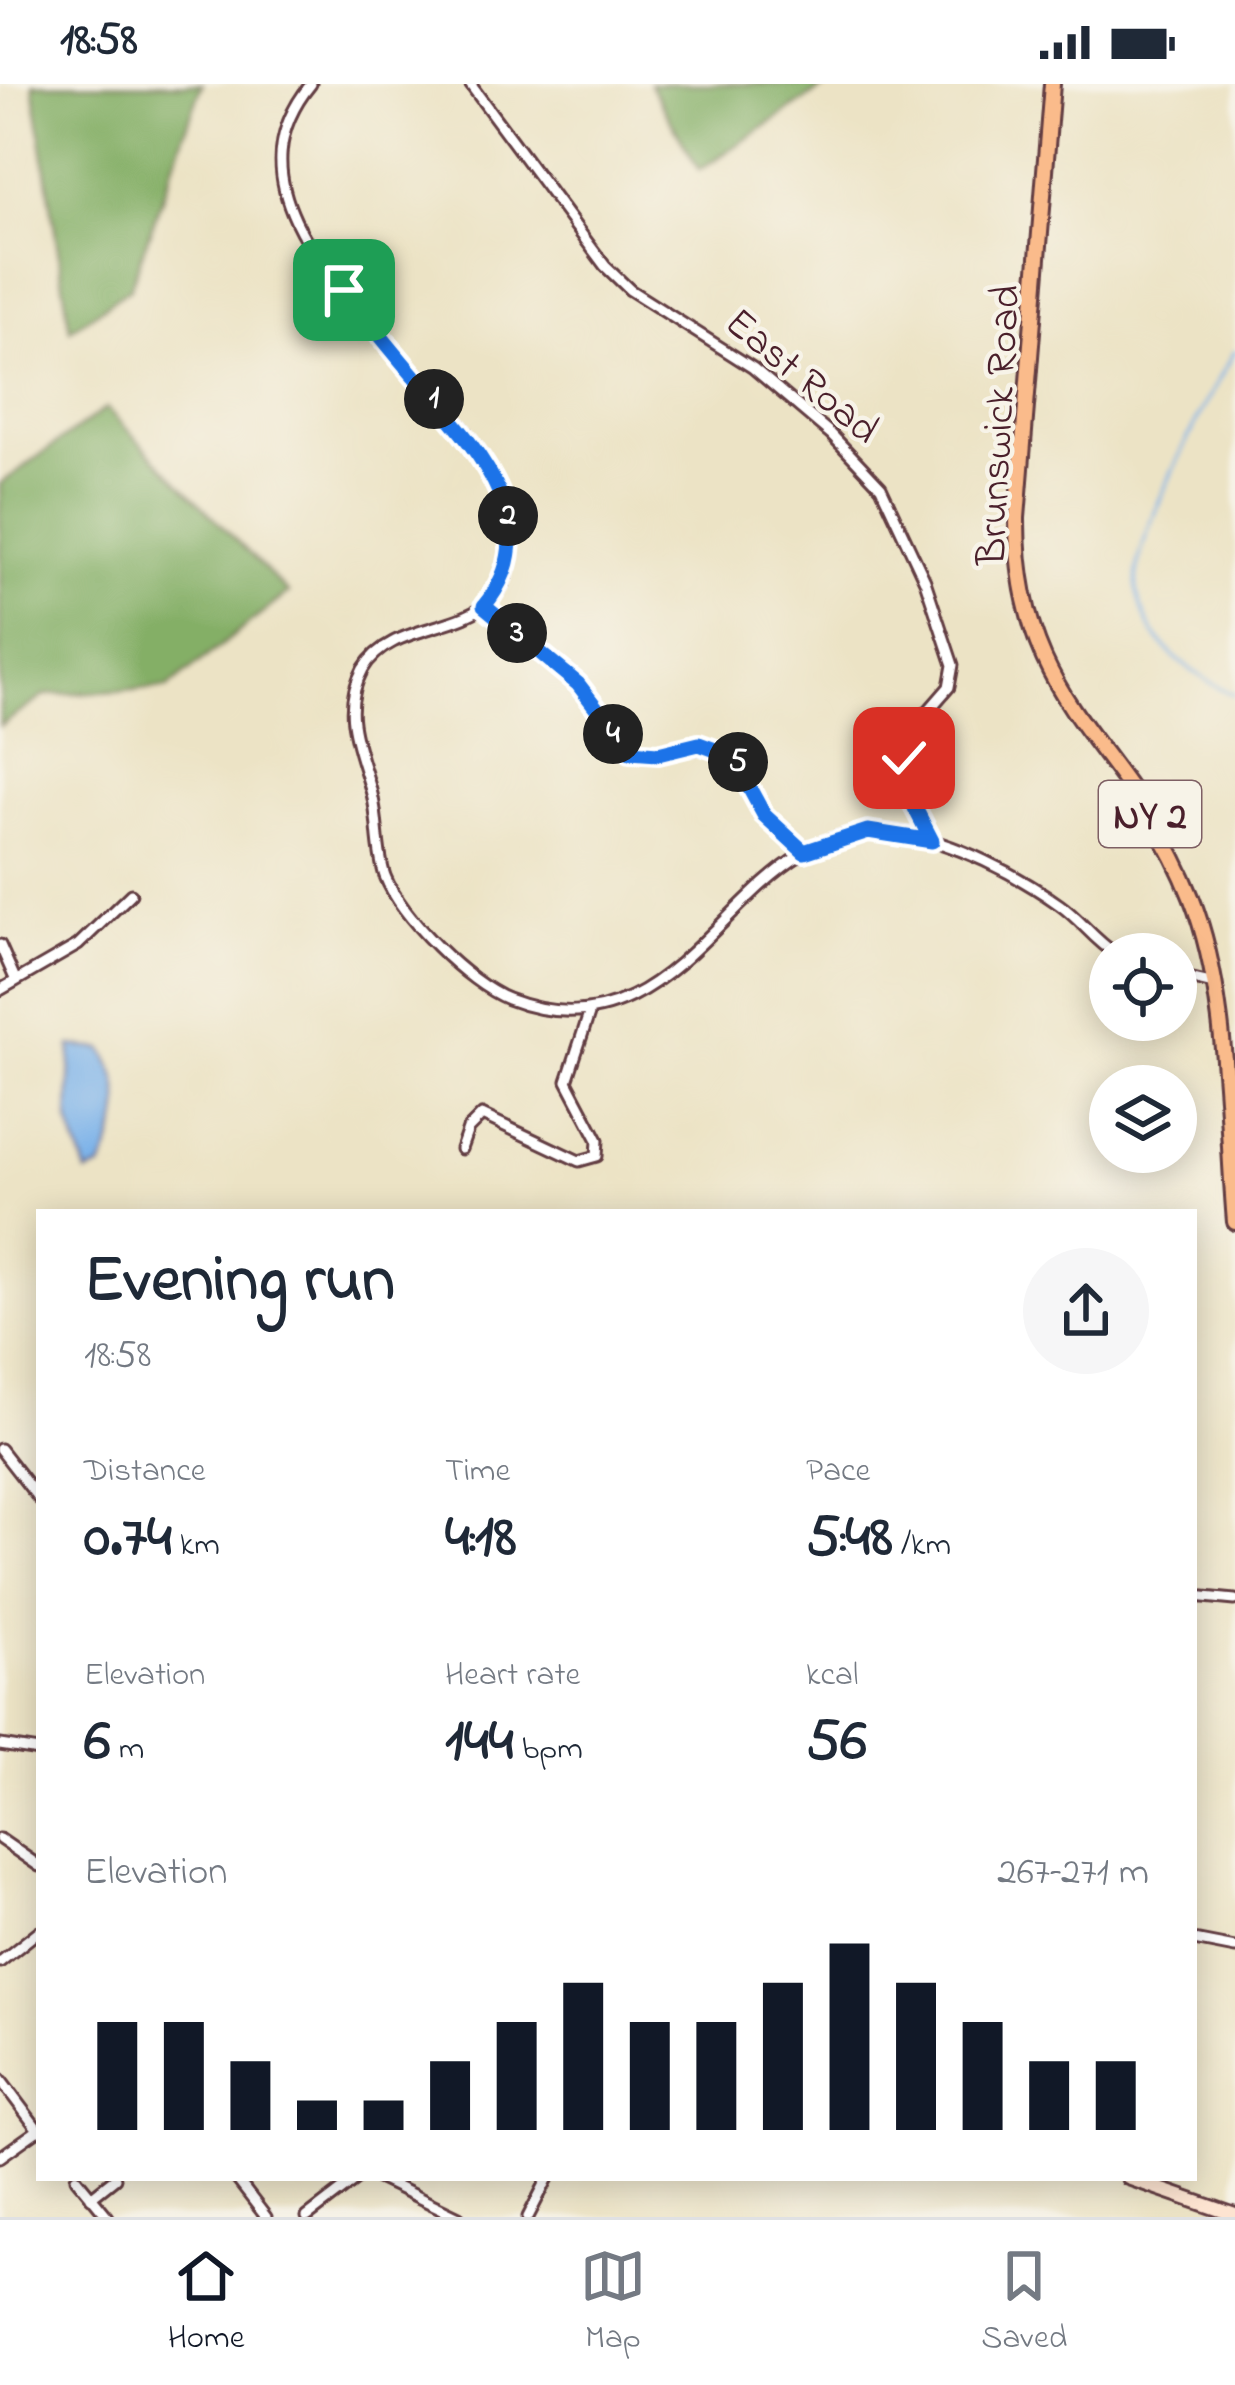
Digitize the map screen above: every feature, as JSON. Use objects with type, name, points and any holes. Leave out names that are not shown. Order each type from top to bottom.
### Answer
[{"type":"main road","name":"Brunswick Road","points":[[1052,84],[1017,518],[1019,584],[1027,623],[1055,689],[1140,800],[1175,859],[1193,902],[1214,984],[1235,1222]]},
{"type":"street","points":[[311,84],[283,137],[279,177],[287,205],[344,290],[476,448],[497,483],[510,541],[502,579],[484,606],[448,627],[386,644],[358,680],[351,719],[371,789],[381,861],[396,896],[473,980],[515,1002],[589,1013],[665,975],[776,871],[804,852],[868,831],[932,841],[1036,889],[1090,933]]},
{"type":"street","name":"East Road","points":[[470,84],[605,266],[630,290],[753,368],[832,434],[881,487],[925,581],[953,665],[949,687],[915,726],[904,758],[915,808],[932,841]]},
{"type":"street","points":[[484,606],[578,684],[630,752],[658,754],[699,744],[732,756],[764,815],[804,852]]},
{"type":"street","points":[[0,990],[78,945],[131,894]]},
{"type":"street","points":[[0,945],[16,981]]},
{"type":"street","points":[[1197,980],[1214,984]]},
{"type":"street","points":[[461,1149],[468,1129],[482,1115],[579,1161],[597,1156],[598,1140],[567,1081],[589,1013]]},
{"type":"street","points":[[1219,1049],[1235,1034]]},
{"type":"street","points":[[0,1449],[36,1495]]},
{"type":"street","points":[[1197,1596],[1235,1600]]},
{"type":"street","points":[[0,1745],[36,1751]]},
{"type":"street","points":[[0,1839],[36,1864]]},
{"type":"street","points":[[0,1963],[36,1933]]},
{"type":"street","points":[[1197,1941],[1235,1948]]},
{"type":"street","points":[[0,2078],[36,2127]]},
{"type":"street","points":[[0,2157],[36,2133]]},
{"type":"street","points":[[79,2181],[108,2217]]},
{"type":"street","points":[[92,2197],[111,2181]]},
{"type":"street","points":[[238,2181],[266,2217]]},
{"type":"street","points":[[308,2217],[354,2181]]},
{"type":"street","points":[[384,2181],[459,2217]]},
{"type":"street","points":[[529,2217],[547,2181]]},
{"type":"street","points":[[1136,2181],[1235,2216]]},
{"type":"green space","points":[[33,84],[202,84],[130,288],[70,330]]},
{"type":"green space","points":[[650,84],[829,84],[699,170]]},
{"type":"green space","points":[[106,408],[288,593],[167,688],[46,695],[0,726],[0,484]]},
{"type":"water","points":[[71,1046],[103,1049],[119,1094],[108,1152],[101,1168],[87,1173],[69,1122]]},
{"type":"waterway","points":[[1235,351],[1157,506],[1138,569],[1137,591],[1150,627],[1172,655],[1235,695]]},
{"type":"route","points":[[344,290],[476,448],[503,495],[510,541],[506,566],[484,606],[578,684],[620,745],[640,755],[699,744],[732,756],[764,815],[804,852],[868,831],[932,841],[915,808],[904,758]]}]
